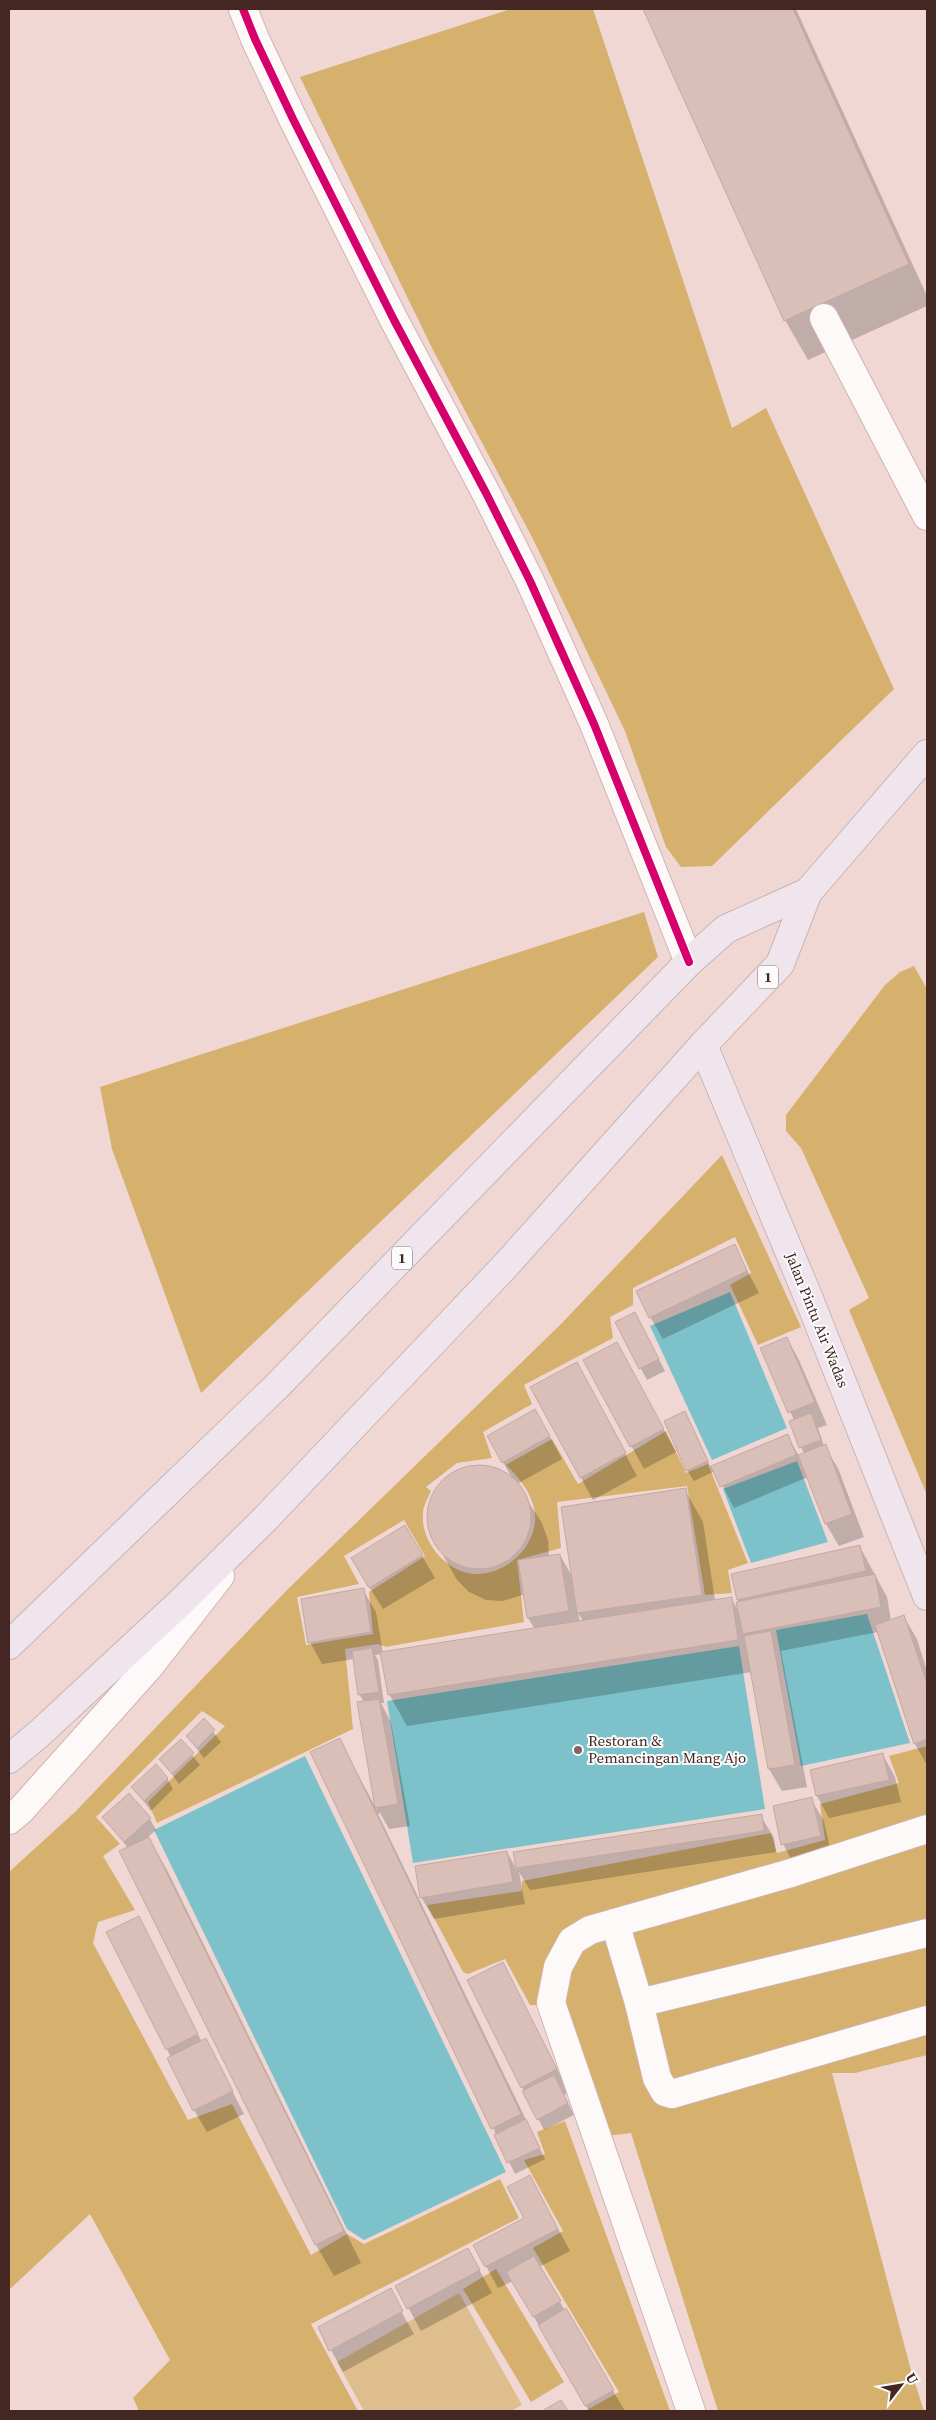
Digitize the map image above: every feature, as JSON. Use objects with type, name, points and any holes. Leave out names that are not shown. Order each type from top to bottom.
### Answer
[{"type":"main road","name":"1","points":[[9,1759],[40,1733],[174,1608],[266,1518],[506,1265],[703,1045],[780,964],[808,892],[927,754]]},
{"type":"main road","name":"1","points":[[9,1645],[60,1598],[277,1386],[689,962],[726,929],[808,892]]},
{"type":"main road","name":"Jalan Pintu Air Wadas","points":[[703,1045],[809,1299],[927,1595]]},
{"type":"street","points":[[243,9],[293,119],[389,311],[486,492],[530,581],[594,724],[689,962]]},
{"type":"street","points":[[824,318],[927,516]]},
{"type":"street","points":[[9,1820],[21,1810],[148,1668],[266,1518]]},
{"type":"street","points":[[9,1634],[60,1598]]},
{"type":"street","points":[[691,2411],[551,2003],[558,1967],[572,1941],[590,1930],[791,1873],[927,1829]]},
{"type":"street","points":[[615,1924],[639,2003],[657,2078],[666,2092],[672,2094],[927,2020]]},
{"type":"street","points":[[639,2003],[927,1933]]},
{"type":"shaded area","points":[[511,9],[593,9],[732,428],[766,408],[894,689],[712,866],[681,867],[666,847],[625,731],[534,541],[434,352],[300,77]]},
{"type":"shaded area","points":[[644,912],[658,957],[201,1393],[112,1149],[100,1087]]},
{"type":"shaded area","points":[[914,966],[927,989],[927,1495],[849,1310],[869,1298],[801,1148],[786,1131],[786,1115],[885,985],[900,972]]},
{"type":"shaded area","points":[[722,1155],[801,1327],[758,1345],[730,1285],[751,1273],[735,1237],[633,1288],[633,1305],[610,1317],[613,1338],[524,1385],[532,1404],[483,1432],[492,1458],[457,1463],[426,1487],[431,1491],[423,1513],[423,1524],[431,1545],[447,1563],[467,1573],[491,1572],[504,1567],[515,1559],[531,1538],[535,1525],[535,1512],[529,1494],[506,1465],[552,1439],[578,1484],[666,1431],[686,1473],[708,1464],[748,1563],[728,1570],[732,1593],[705,1595],[687,1486],[557,1502],[561,1548],[517,1560],[524,1622],[386,1647],[378,1644],[345,1649],[353,1729],[157,1823],[148,1802],[225,1726],[202,1711],[96,1817],[120,1844],[103,1856],[135,1910],[98,1922],[93,1943],[188,2120],[232,2104],[311,2255],[347,2234],[364,2244],[500,2179],[519,2218],[311,2324],[358,2411],[139,2411],[133,2398],[170,2360],[90,2214],[9,2290],[9,1872],[76,1811],[288,1589],[561,1324]],"holes":[[[404,1520],[425,1556],[369,1592],[373,1634],[306,1645],[297,1597],[359,1584],[344,1556]]]},
{"type":"shaded area","points":[[927,1746],[927,1820],[573,1930],[544,1968],[537,2005],[530,2005],[505,1959],[468,1974],[463,1972],[427,1905],[522,1891],[522,1881],[771,1833],[777,1853],[825,1840],[820,1804],[899,1783],[889,1756]]},
{"type":"shaded area","points":[[927,1838],[927,1923],[644,1991],[628,1930]]},
{"type":"shaded area","points":[[608,1934],[651,2094],[927,2034],[927,2055],[855,2073],[832,2073],[912,2374],[924,2411],[718,2411],[631,2133],[606,2136],[561,1992],[579,1948]]},
{"type":"shaded area","points":[[927,1940],[927,2014],[668,2084],[649,2007]]},
{"type":"shaded area","points":[[565,2121],[670,2411],[585,2411],[619,2392],[533,2248],[563,2231],[524,2160],[545,2154],[537,2132]]},
{"type":"shaded area","points":[[496,2269],[564,2382],[531,2402],[463,2289]]},
{"type":"shaded area","points":[[459,2293],[522,2405],[511,2411],[364,2411],[337,2362]]},
{"type":"water","points":[[730,1292],[787,1428],[712,1460],[650,1326]]},
{"type":"water","points":[[797,1461],[828,1542],[751,1563],[723,1489]]},
{"type":"water","points":[[867,1614],[910,1743],[801,1766],[776,1630]]},
{"type":"water","points":[[739,1646],[765,1809],[413,1863],[387,1701]]},
{"type":"water","points":[[305,1756],[506,2172],[364,2240],[347,2229],[154,1830]]},
{"type":"building","points":[[643,9],[793,9],[909,264],[784,321]]},
{"type":"building","points":[[735,1244],[747,1271],[649,1318],[636,1291]]},
{"type":"building","points":[[635,1312],[659,1359],[639,1369],[615,1322]]},
{"type":"building","points":[[787,1337],[815,1402],[788,1413],[760,1348]]},
{"type":"building","points":[[617,1342],[664,1429],[630,1447],[583,1360]]},
{"type":"building","points":[[577,1362],[626,1453],[580,1478],[530,1387]]},
{"type":"building","points":[[535,1409],[550,1436],[502,1463],[487,1436]]},
{"type":"building","points":[[685,1411],[708,1461],[686,1471],[664,1421]]},
{"type":"building","points":[[811,1413],[821,1440],[799,1448],[789,1421]]},
{"type":"building","points":[[788,1434],[796,1455],[720,1487],[711,1466]]},
{"type":"building","points":[[826,1444],[852,1514],[825,1524],[798,1455]]},
{"type":"building","points":[[479,1465],[499,1469],[516,1480],[527,1497],[531,1517],[527,1537],[516,1554],[499,1565],[479,1569],[459,1565],[442,1554],[431,1537],[427,1517],[431,1497],[442,1480],[459,1469]]},
{"type":"building","points":[[686,1488],[702,1595],[577,1613],[561,1507]]},
{"type":"building","points":[[405,1525],[423,1555],[369,1588],[351,1558]]},
{"type":"building","points":[[860,1545],[866,1571],[737,1600],[731,1574]]},
{"type":"building","points":[[560,1554],[569,1611],[527,1618],[518,1560]]},
{"type":"building","points":[[875,1574],[881,1607],[743,1634],[736,1602]]},
{"type":"building","points":[[364,1588],[371,1632],[308,1643],[301,1599]]},
{"type":"building","points":[[732,1597],[738,1640],[388,1695],[380,1652]]},
{"type":"building","points":[[904,1615],[927,1684],[927,1739],[914,1744],[875,1625]]},
{"type":"building","points":[[771,1631],[795,1765],[768,1769],[744,1636]]},
{"type":"building","points":[[372,1648],[379,1692],[358,1695],[352,1651]]},
{"type":"building","points":[[379,1699],[398,1804],[375,1808],[357,1702]]},
{"type":"building","points":[[204,1718],[215,1730],[197,1748],[186,1736]]},
{"type":"building","points":[[340,1738],[521,2114],[491,2129],[310,1752]]},
{"type":"building","points":[[181,1739],[194,1753],[172,1774],[159,1759]]},
{"type":"building","points":[[883,1753],[889,1780],[816,1796],[810,1770]]},
{"type":"building","points":[[156,1764],[168,1778],[144,1801],[131,1787]]},
{"type":"building","points":[[129,1793],[151,1818],[124,1842],[102,1817]]},
{"type":"building","points":[[812,1797],[821,1836],[781,1845],[773,1806]]},
{"type":"building","points":[[762,1814],[764,1831],[516,1868],[513,1852]]},
{"type":"building","points":[[149,1837],[344,2231],[315,2245],[119,1851]]},
{"type":"building","points":[[507,1851],[513,1882],[420,1898],[415,1866]]},
{"type":"building","points":[[139,1916],[198,2034],[166,2050],[106,1932]]},
{"type":"building","points":[[503,1962],[557,2069],[521,2088],[467,1980]]},
{"type":"building","points":[[206,2038],[233,2091],[193,2111],[167,2058]]},
{"type":"building","points":[[554,2075],[568,2103],[537,2120],[522,2091]]},
{"type":"building","points":[[526,2119],[540,2148],[507,2163],[494,2135]]},
{"type":"building","points":[[530,2175],[558,2229],[485,2267],[473,2245],[524,2218],[507,2187]]},
{"type":"building","points":[[468,2248],[480,2270],[407,2309],[395,2286]]},
{"type":"building","points":[[534,2256],[561,2301],[533,2317],[506,2272]]},
{"type":"building","points":[[391,2288],[403,2311],[329,2351],[318,2327]]},
{"type":"building","points":[[566,2308],[614,2390],[585,2406],[538,2325]]},
{"type":"building","points":[[561,2400],[568,2411],[542,2411]]},
{"type":"cycle path","points":[[243,9],[293,119],[394,320],[486,493],[530,581],[594,724],[689,962]]},
{"type":"place","name":"Restoran & Pemancingan Mang Ajo","points":[[578,1750]]}]
